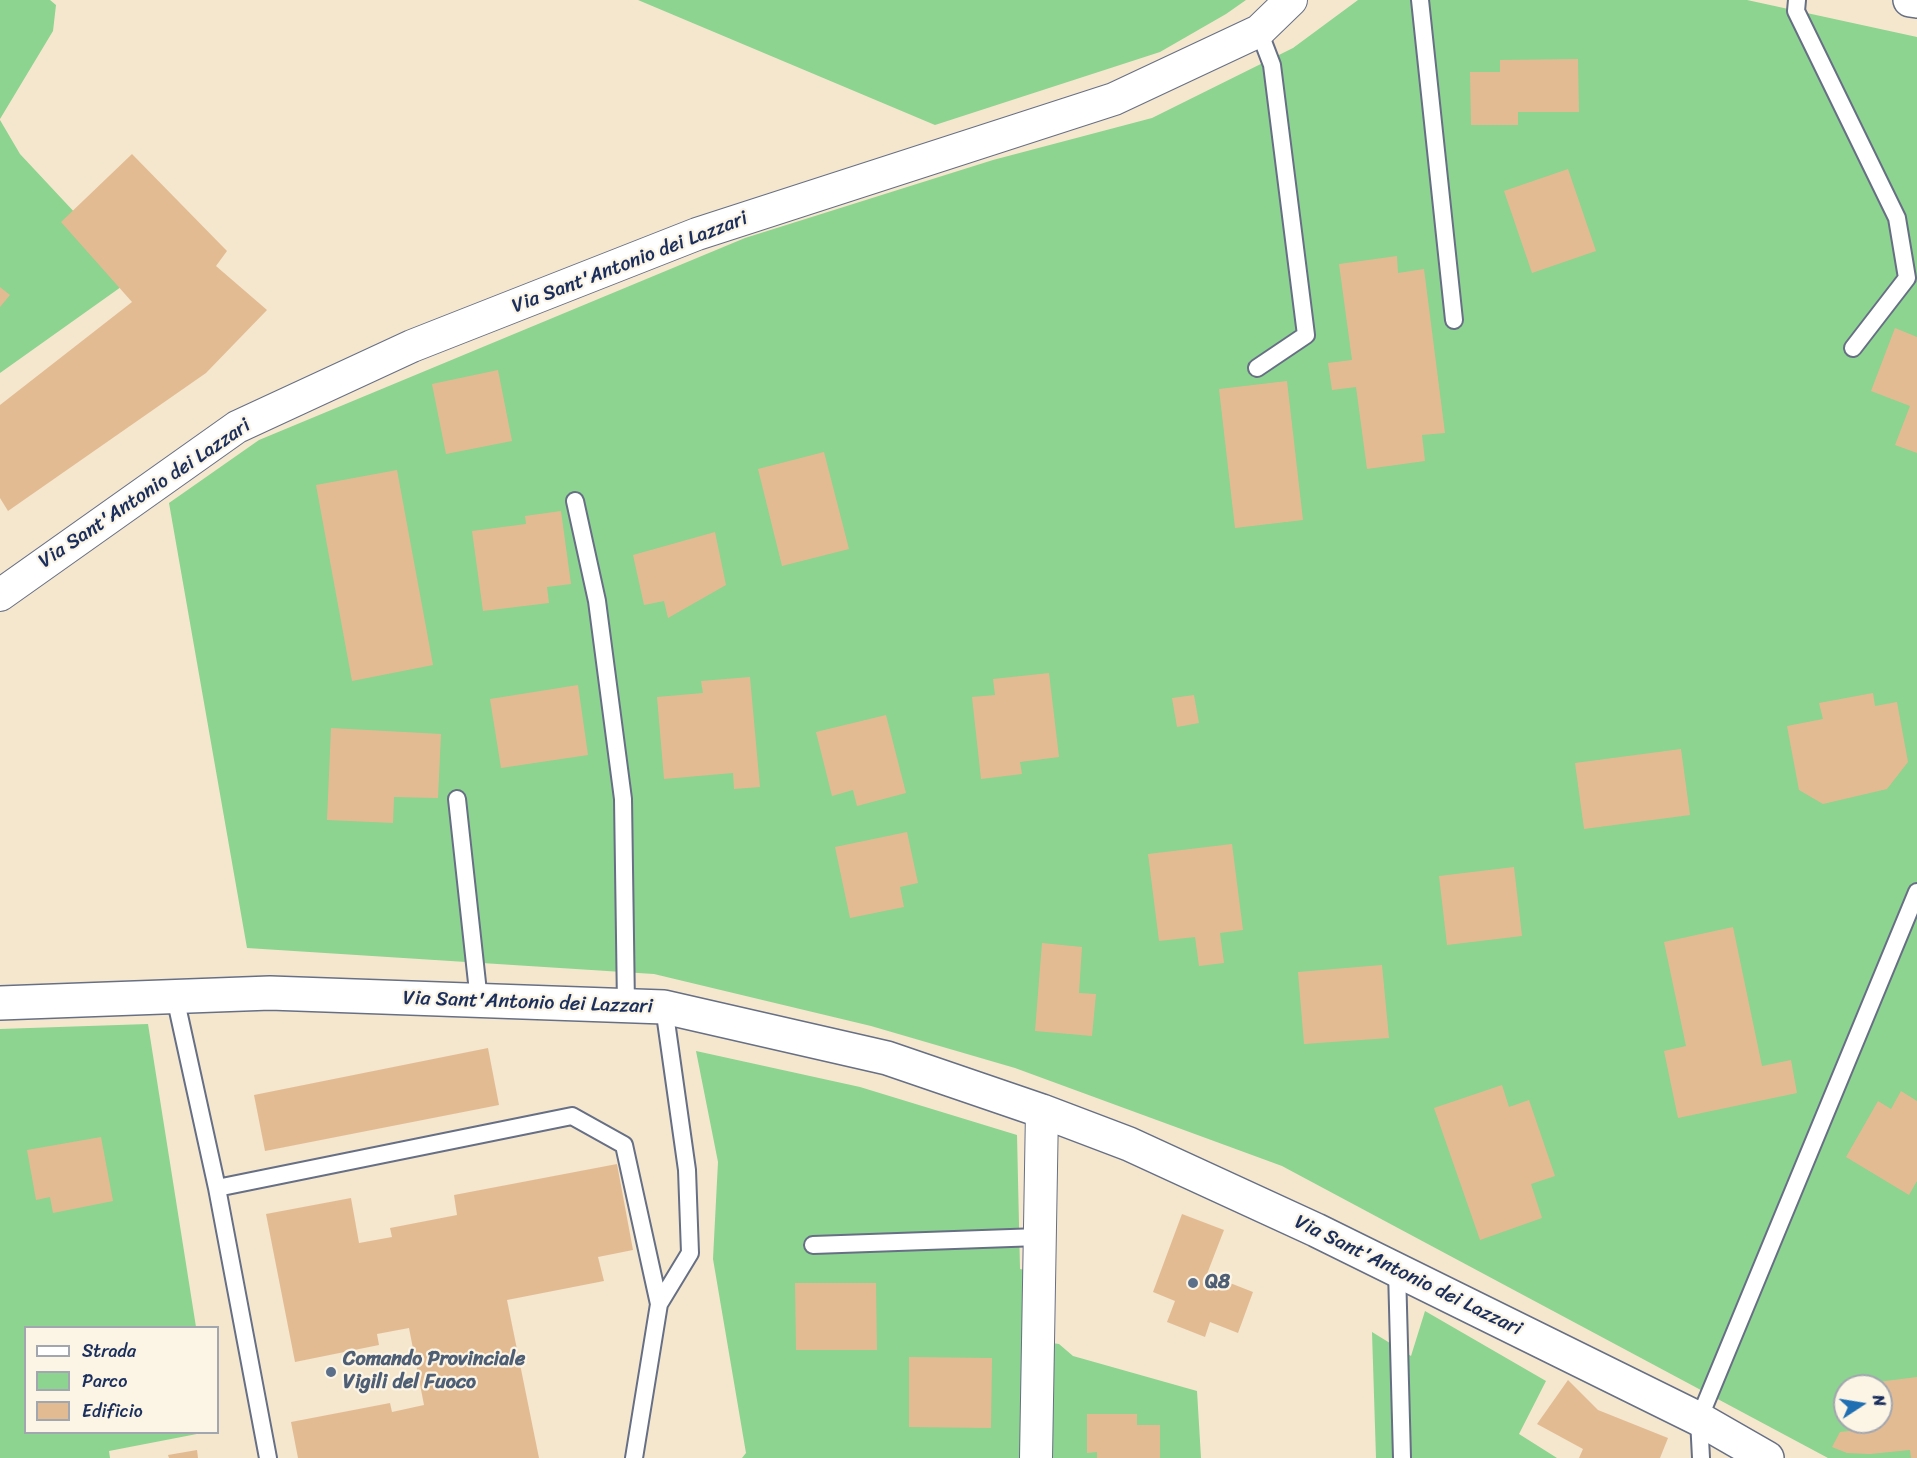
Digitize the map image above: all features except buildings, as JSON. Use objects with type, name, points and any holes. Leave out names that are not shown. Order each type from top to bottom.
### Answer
[{"type":"street","name":"Via Sant'Antonio dei Lazzari","points":[[0,595],[237,427],[412,346],[697,234],[1114,99],[1259,31],[1291,0]]},
{"type":"street","points":[[1910,0],[1917,1]]},
{"type":"street","name":"Via Sant'Antonio dei Lazzari","points":[[0,1002],[270,993],[664,1007],[887,1058],[1042,1111],[1129,1144],[1397,1270],[1699,1419],[1767,1458]]},
{"type":"street","points":[[1036,1458],[1042,1111]]},
{"type":"lane","points":[[1420,0],[1454,320]]},
{"type":"lane","points":[[1797,0],[1797,11],[1897,218],[1907,278],[1853,348]]},
{"type":"lane","points":[[1257,368],[1306,336],[1272,65],[1259,31]]},
{"type":"lane","points":[[574,501],[597,601],[623,799],[626,1006]]},
{"type":"lane","points":[[457,799],[479,1001]]},
{"type":"lane","points":[[1701,1458],[1699,1419],[1917,892]]},
{"type":"lane","points":[[174,997],[217,1188],[268,1458]]},
{"type":"lane","points":[[659,1304],[690,1253],[687,1170],[664,1007]]},
{"type":"lane","points":[[217,1188],[572,1116],[624,1145],[659,1304],[634,1458]]},
{"type":"lane","points":[[813,1245],[1039,1237]]},
{"type":"lane","points":[[1397,1270],[1402,1458]]},
{"type":"green space","points":[[0,0],[50,0],[56,5],[53,31],[0,119]]},
{"type":"green space","points":[[638,0],[1246,0],[1160,52],[935,125]]},
{"type":"green space","points":[[1358,0],[1747,0],[1917,37],[1917,1458],[1828,1458],[1282,1166],[1015,1068],[871,1026],[654,974],[247,948],[169,503],[259,440],[745,238],[993,160],[1152,118],[1293,48]]},
{"type":"green space","points":[[0,120],[20,154],[135,277],[0,373]]},
{"type":"green space","points":[[148,1024],[196,1326],[24,1326],[24,1434],[197,1434],[109,1451],[110,1458],[0,1458],[0,1029]]},
{"type":"green space","points":[[696,1051],[860,1087],[1017,1135],[1020,1269],[1031,1271],[1030,1340],[1059,1344],[1073,1356],[1197,1391],[1201,1458],[742,1458],[746,1453],[713,1259],[718,1162]]},
{"type":"green space","points":[[1425,1311],[1546,1381],[1519,1434],[1557,1458],[1376,1458],[1372,1332],[1411,1356]]},
{"type":"place","name":"Q8","points":[[1193,1283]]},
{"type":"place","name":"Comando Provinciale Vigili del Fuoco","points":[[331,1372]]}]
